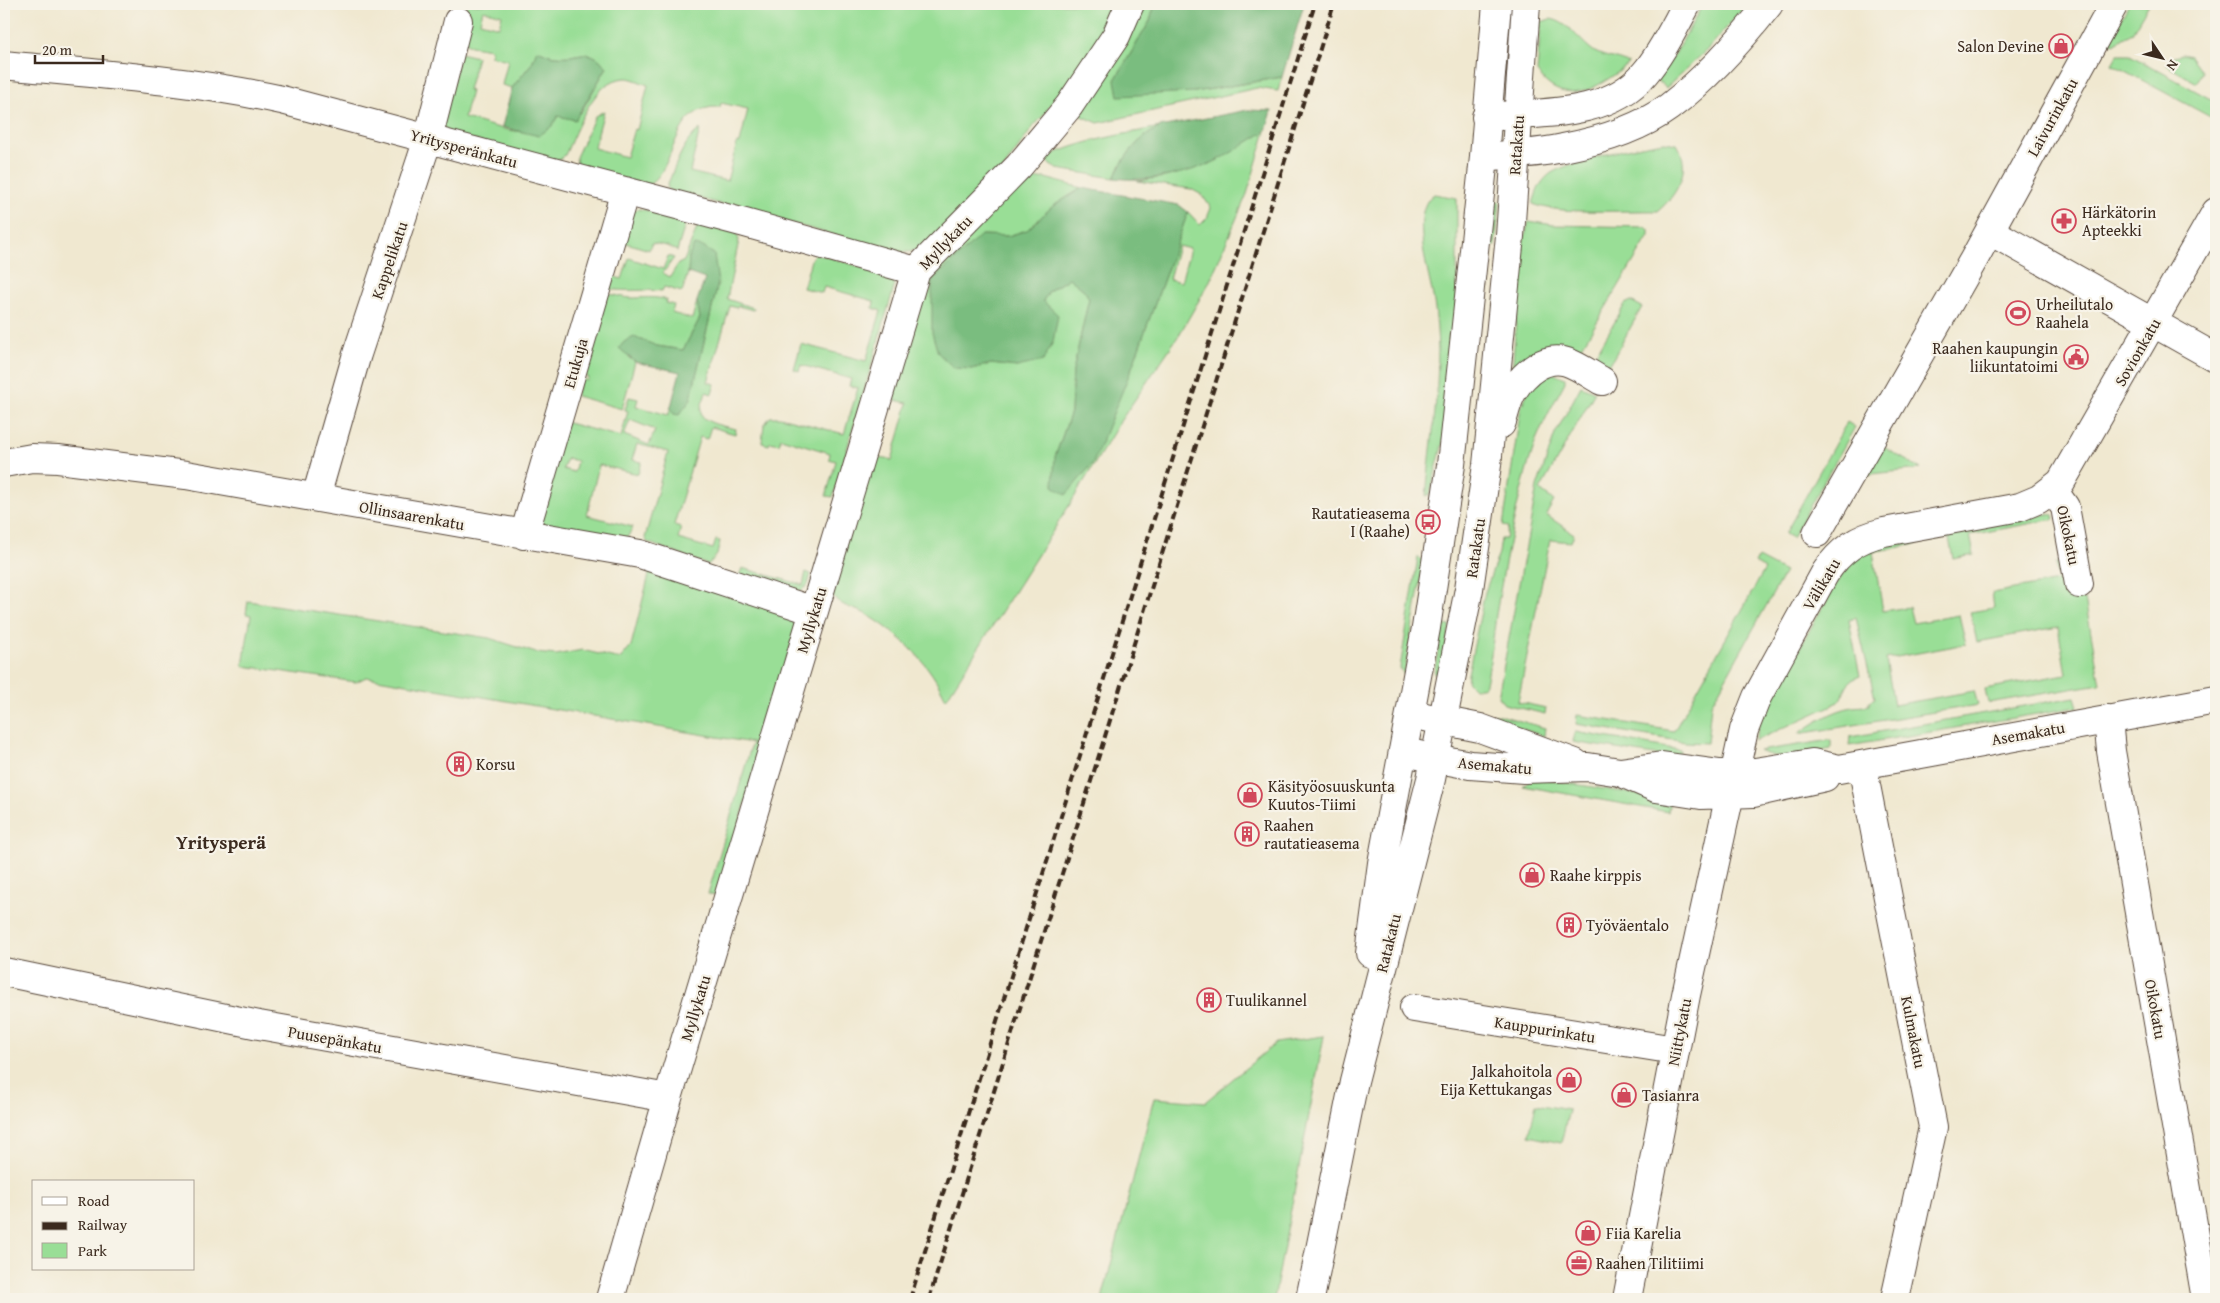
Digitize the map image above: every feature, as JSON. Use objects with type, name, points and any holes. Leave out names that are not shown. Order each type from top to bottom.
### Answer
[{"type":"street","name":"Myllykatu","points":[[610,1299],[668,1098],[916,271],[1019,166],[1069,106],[1116,36],[1130,4]]},
{"type":"street","name":"Ratakatu","points":[[1354,1081],[1382,863],[1426,628],[1451,465],[1484,157],[1497,4]]},
{"type":"street","name":"Ratakatu","points":[[1310,1299],[1354,1081],[1443,720],[1470,589],[1482,498],[1510,236],[1526,4]]},
{"type":"street","points":[[1486,117],[1584,107],[1614,98],[1636,82],[1650,66],[1687,4]]},
{"type":"street","points":[[1484,157],[1562,149],[1594,141],[1634,127],[1668,108],[1714,66],[1770,4]]},
{"type":"street","name":"Laivurinkatu","points":[[1817,533],[1990,231],[2114,4]]},
{"type":"street","name":"Kappelikatu","points":[[316,497],[357,354],[428,139],[458,21]]},
{"type":"street","name":"Yritysperänkatu","points":[[4,65],[144,78],[245,92],[313,108],[625,191],[916,271]]},
{"type":"street","name":"Etukuja","points":[[524,535],[625,191]]},
{"type":"street","name":"Sovionkatu","points":[[2053,490],[2066,475],[2216,212]]},
{"type":"street","points":[[1990,231],[2216,358]]},
{"type":"street","points":[[1482,498],[1498,434],[1512,392],[1524,375],[1539,365],[1553,360],[1568,362],[1602,381]]},
{"type":"street","name":"Ollinsaarenkatu","points":[[4,463],[32,458],[58,459],[186,475],[655,558],[814,611]]},
{"type":"street","name":"Oikokatu","points":[[2053,490],[2065,506],[2079,584]]},
{"type":"street","name":"Välikatu","points":[[1732,784],[1744,730],[1757,697],[1825,573],[1839,554],[1855,542],[1873,534],[2020,507],[2039,499],[2053,490]]},
{"type":"street","name":"Asemakatu","points":[[1403,752],[1470,765],[1524,769],[1588,767],[1620,772],[1662,766],[1720,774],[1732,784],[1822,780],[1851,766],[2108,718],[2216,700]]},
{"type":"street","name":"Asemakatu","points":[[1410,714],[1480,728],[1588,767]]},
{"type":"street","name":"Oikokatu","points":[[2108,718],[2113,761],[2206,1299]]},
{"type":"street","name":"Kulmakatu","points":[[1851,766],[1932,1127],[1896,1299]]},
{"type":"street","name":"Niittykatu","points":[[1627,1299],[1675,1050],[1732,784]]},
{"type":"street","name":"Puusepänkatu","points":[[4,972],[259,1025],[668,1098]]},
{"type":"street","name":"Kauppurinkatu","points":[[1414,1008],[1675,1050]]},
{"type":"green space","points":[[466,4],[1123,4],[1077,74],[1054,99],[992,185],[926,247],[909,252],[896,252],[669,190],[667,186],[684,147],[700,129],[690,172],[727,181],[737,143],[740,143],[748,109],[721,103],[720,107],[704,109],[692,116],[683,127],[657,178],[648,185],[580,168],[577,164],[576,157],[595,116],[604,111],[594,148],[626,157],[634,129],[637,130],[648,85],[631,79],[626,78],[614,81],[595,96],[581,120],[565,155],[561,159],[550,161],[446,132],[442,126],[460,53],[477,57],[468,90],[471,91],[464,118],[514,131],[527,132],[539,130],[549,125],[558,116],[581,112],[607,67],[600,60],[588,54],[554,56],[537,50],[532,63],[512,88],[502,85],[508,60],[491,56],[491,49],[471,46],[465,42],[468,14]],"holes":[[[483,10],[502,15],[499,27],[480,22]]]},
{"type":"green space","points":[[1139,4],[1155,4],[1150,21],[1115,80],[1195,92],[1282,77],[1278,91],[1257,88],[1098,123],[1082,116],[1080,108]]},
{"type":"green space","points":[[1155,4],[1304,4],[1282,77],[1195,92],[1118,96],[1115,80],[1150,21]]},
{"type":"green space","points":[[1703,4],[1747,4],[1709,48],[1666,88],[1656,79],[1674,56]]},
{"type":"green space","points":[[2129,4],[2149,4],[2132,33],[2114,44],[2109,41]]},
{"type":"green space","points":[[1550,19],[1563,24],[1595,52],[1629,64],[1594,87],[1582,91],[1571,93],[1559,90],[1548,84],[1537,72],[1541,22]]},
{"type":"green space","points":[[537,50],[554,56],[588,54],[600,60],[607,67],[575,120],[558,116],[552,126],[539,136],[502,127],[512,88],[532,63]]},
{"type":"green space","points":[[2182,54],[2190,56],[2202,72],[2197,83],[2166,65],[2171,57]]},
{"type":"green space","points":[[2117,55],[2130,55],[2216,102],[2216,120],[2112,64]]},
{"type":"green space","points":[[1248,110],[1272,111],[1266,131],[1215,162],[1186,172],[1162,177],[1114,178],[1132,148],[1160,127]]},
{"type":"green space","points":[[1160,127],[1132,148],[1114,178],[1057,169],[1050,165],[1045,158],[1087,142]]},
{"type":"green space","points":[[1266,131],[1247,194],[1209,283],[1179,335],[1121,420],[1072,501],[946,699],[940,686],[924,663],[905,643],[871,617],[838,601],[830,591],[872,457],[892,460],[908,403],[889,399],[924,281],[1027,173],[1030,180],[1045,178],[1082,188],[1053,206],[1027,230],[1008,236],[981,235],[971,369],[991,364],[1017,367],[1043,301],[1049,291],[1069,278],[1084,290],[1089,298],[1073,371],[1071,412],[1055,457],[1131,370],[1188,212],[1200,225],[1207,218],[1211,208],[1202,195],[1191,189],[1137,181],[1165,177],[1210,164]],"holes":[[[1178,246],[1190,249],[1181,282],[1169,279]]]},
{"type":"green space","points":[[1665,142],[1677,144],[1681,153],[1683,172],[1672,197],[1658,211],[1576,211],[1559,210],[1533,204],[1537,191],[1543,181],[1550,174],[1558,170],[1605,155]]},
{"type":"green space","points":[[1082,188],[1179,205],[1188,212],[1131,370],[1093,463],[1066,495],[1053,486],[1055,457],[1071,412],[1073,371],[1089,298],[1084,290],[1069,278],[1049,291],[1043,301],[1058,315],[1053,342],[1043,361],[1017,367],[991,364],[971,369],[954,368],[938,353],[932,333],[932,281],[981,235],[1008,236],[1027,230],[1053,206]]},
{"type":"green space","points":[[1434,194],[1457,198],[1457,328],[1446,430],[1430,494],[1426,496],[1436,399],[1438,350],[1434,302],[1423,245],[1422,214],[1426,202]]},
{"type":"green space","points":[[1492,200],[1500,202],[1495,246],[1484,246]]},
{"type":"green space","points":[[640,209],[687,219],[677,251],[667,246],[652,243],[649,250],[620,241],[633,210]]},
{"type":"green space","points":[[700,220],[736,231],[739,240],[727,299],[754,308],[753,310],[730,306],[708,382],[715,384],[712,394],[706,392],[701,407],[702,416],[705,419],[736,429],[735,434],[711,427],[707,439],[700,437],[674,525],[681,527],[678,539],[713,549],[716,540],[720,541],[717,555],[708,565],[647,542],[645,538],[668,452],[637,444],[632,460],[642,462],[638,474],[599,465],[587,515],[633,527],[626,540],[539,528],[564,422],[621,437],[628,411],[625,410],[629,397],[638,399],[636,406],[668,415],[670,410],[674,414],[690,401],[718,283],[689,256],[688,273],[682,292],[664,287],[662,291],[608,289],[612,276],[622,279],[629,258],[663,269],[668,256],[674,258],[663,273],[670,277],[678,264],[684,261]],"holes":[[[630,420],[655,430],[649,445],[624,435]],[[567,458],[577,461],[574,472],[563,469]]]},
{"type":"green space","points":[[1529,221],[1553,225],[1646,227],[1649,230],[1649,236],[1577,355],[1512,375],[1521,250]]},
{"type":"green space","points":[[694,245],[703,247],[714,254],[718,283],[690,401],[679,415],[674,414],[670,410],[680,372],[635,362],[619,348],[624,342],[634,337],[657,346],[683,350],[700,318],[697,301],[705,279],[688,273],[689,256]]},
{"type":"green space","points":[[815,253],[893,277],[895,284],[833,497],[826,496],[836,461],[829,459],[830,453],[781,438],[779,444],[770,442],[769,445],[762,443],[764,425],[770,417],[780,417],[844,434],[858,388],[849,386],[851,379],[801,365],[799,371],[794,369],[801,344],[866,361],[881,311],[873,308],[874,301],[824,287],[822,293],[803,288],[811,260]]},
{"type":"green space","points":[[607,294],[628,298],[667,300],[666,303],[674,305],[672,313],[692,319],[697,301],[700,318],[683,350],[657,346],[628,357],[635,362],[622,409],[576,396],[581,378],[587,381],[588,378],[581,371]]},
{"type":"green space","points":[[1631,301],[1642,307],[1606,371],[1591,363],[1625,304]]},
{"type":"green space","points":[[1554,373],[1565,378],[1565,382],[1539,433],[1529,461],[1508,548],[1486,682],[1483,688],[1474,688],[1467,681],[1468,674],[1485,592],[1499,553],[1501,539],[1506,539],[1508,527],[1503,526],[1521,407],[1533,386],[1542,378]]},
{"type":"green space","points":[[1581,386],[1595,392],[1540,490],[1554,501],[1546,515],[1574,534],[1571,542],[1550,540],[1518,702],[1546,708],[1545,714],[1504,704],[1498,697],[1537,487],[1555,434]]},
{"type":"green space","points":[[1847,422],[1855,427],[1792,538],[1785,534]]},
{"type":"green space","points":[[1880,445],[1921,469],[1862,475]]},
{"type":"green space","points":[[2048,514],[2053,515],[2054,519],[1970,535],[1974,555],[1953,559],[1949,538],[1873,552],[1883,611],[1909,607],[1913,623],[1959,615],[1966,644],[1886,659],[1894,705],[1974,691],[1978,705],[1798,734],[1831,714],[1853,707],[1869,705],[1869,701],[1875,698],[1856,618],[1849,620],[1860,676],[1847,685],[1839,702],[1755,741],[1759,723],[1765,709],[1838,580],[1853,560],[1885,543]]},
{"type":"green space","points":[[1418,557],[1422,560],[1423,566],[1404,675],[1400,668]]},
{"type":"green space","points":[[1758,558],[1785,572],[1711,705],[1707,743],[1685,742],[1576,724],[1577,715],[1674,731],[1765,569],[1755,563]]},
{"type":"green space","points":[[2063,562],[2071,600],[2085,599],[2100,684],[1988,703],[1985,689],[2066,674],[2058,627],[1977,642],[1970,612],[1994,608],[1992,593],[2058,581],[2055,563]]},
{"type":"green space","points":[[651,567],[790,616],[796,627],[719,895],[708,894],[752,743],[366,677],[356,682],[243,666],[251,615],[246,614],[248,601],[489,638],[536,653],[556,655],[582,650],[620,659],[631,646]]},
{"type":"green space","points":[[742,568],[803,585],[806,572],[811,574],[808,585],[799,592],[739,576]]},
{"type":"green space","points":[[1443,625],[1450,626],[1441,675],[1434,673]]},
{"type":"green space","points":[[2075,697],[2078,707],[1849,746],[1850,737]]},
{"type":"green space","points":[[1496,714],[1545,728],[1544,736],[1488,718]]},
{"type":"green space","points":[[1575,732],[1680,750],[1679,759],[1573,742]]},
{"type":"green space","points":[[1831,740],[1831,749],[1803,755],[1785,757],[1759,751]]},
{"type":"green space","points":[[1532,777],[1670,800],[1668,812],[1523,786]]},
{"type":"green space","points":[[1324,1036],[1274,1299],[1102,1299],[1154,1098],[1205,1102],[1276,1043]]},
{"type":"green space","points":[[1536,1104],[1569,1110],[1561,1143],[1529,1136]]},
{"type":"railway","points":[[910,1299],[1315,4]]},
{"type":"railway","points":[[929,1299],[1334,4]]},
{"type":"place","name":"Salon Devine","points":[[2061,46]]},
{"type":"place","name":"Härkätorin Apteekki","points":[[2064,221]]},
{"type":"place","name":"Urheilutalo Raahela","points":[[2018,313]]},
{"type":"place","name":"Raahen kaupungin liikuntatoimi","points":[[2076,357]]},
{"type":"place","name":"Rautatieasema I (Raahe)","points":[[1428,522]]},
{"type":"place","name":"Korsu","points":[[459,764]]},
{"type":"place","name":"Käsityöosuuskunta Kuutos-Tiimi","points":[[1250,795]]},
{"type":"place","name":"Raahen rautatieasema","points":[[1247,834]]},
{"type":"place","name":"Raahe kirppis","points":[[1532,875]]},
{"type":"place","name":"Työväentalo","points":[[1569,925]]},
{"type":"place","name":"Tuulikannel","points":[[1209,1000]]},
{"type":"place","name":"Jalkahoitola Eija Kettukangas","points":[[1569,1080]]},
{"type":"place","name":"Tasianra","points":[[1624,1095]]},
{"type":"place","name":"Fiia Karelia","points":[[1588,1233]]},
{"type":"place","name":"Raahen Tilitiimi","points":[[1579,1263]]},
{"type":"district","name":"Yritysperä","points":[[221,842]]}]
